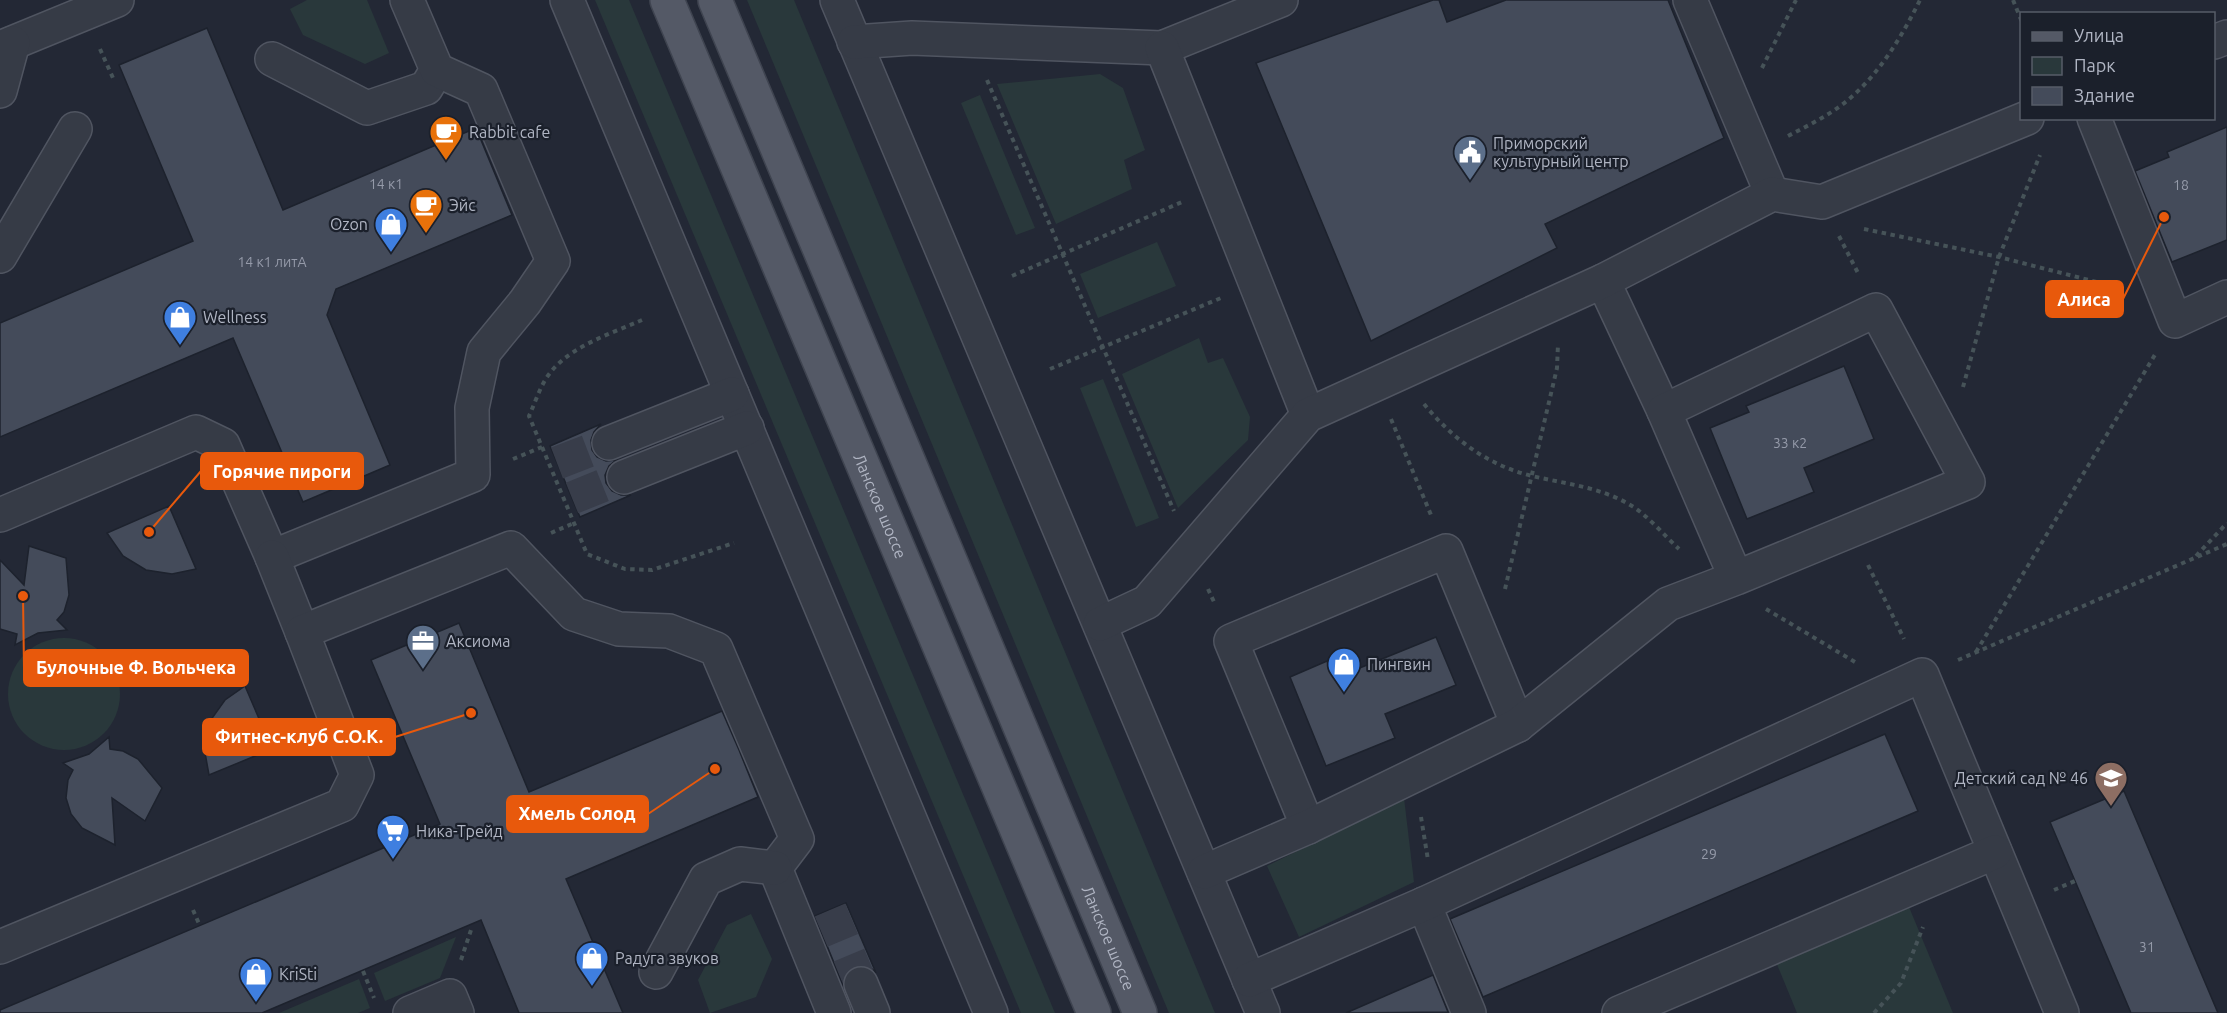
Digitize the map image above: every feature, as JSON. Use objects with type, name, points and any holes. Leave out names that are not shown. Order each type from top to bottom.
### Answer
[{"type":"main road","name":"Ланское шоссе","points":[[667,0],[1094,1013]]},
{"type":"main road","name":"Ланское шоссе","points":[[715,0],[1140,1013]]},
{"type":"street","points":[[0,92],[7,45],[117,0]]},
{"type":"street","points":[[272,557],[473,475],[472,408],[484,352],[525,302],[553,261],[481,90],[437,70],[407,0]]},
{"type":"street","points":[[567,0],[991,1013]]},
{"type":"street","points":[[837,0],[1263,1013]]},
{"type":"street","points":[[854,42],[912,38],[1162,48],[1281,0]]},
{"type":"street","points":[[1690,0],[1772,194]]},
{"type":"street","points":[[1162,48],[1308,415]]},
{"type":"street","points":[[272,59],[367,108],[426,88],[437,70]]},
{"type":"street","points":[[1100,624],[1147,602],[1308,415],[1603,281],[1772,194],[1827,212],[2023,120]]},
{"type":"street","points":[[2095,120],[2171,311],[2227,297]]},
{"type":"street","points":[[0,256],[75,129]]},
{"type":"street","points":[[1603,281],[1664,411],[1727,582]]},
{"type":"street","points":[[1204,872],[1308,827],[1518,725],[1668,603],[1727,582],[1968,482],[1876,310],[1664,411]]},
{"type":"street","points":[[609,443],[732,394]]},
{"type":"street","points":[[624,477],[747,428]]},
{"type":"street","points":[[0,515],[196,432],[224,445],[272,557],[357,775],[342,805],[0,947]]},
{"type":"street","points":[[302,632],[511,548],[574,614],[619,629],[669,631],[716,649],[797,839],[775,868]]},
{"type":"street","points":[[1308,827],[1231,641],[1446,551],[1518,725]]},
{"type":"street","points":[[1249,980],[1424,904],[1909,681],[1994,835],[2062,1013]]},
{"type":"street","points":[[1619,1013],[1942,876],[1994,835]]},
{"type":"street","points":[[656,972],[706,879],[740,864],[775,868]]},
{"type":"street","points":[[775,868],[834,1013]]},
{"type":"street","points":[[1424,904],[1469,1013]]},
{"type":"street","points":[[410,1013],[450,996],[457,1013]]},
{"type":"path","points":[[1739,115],[1796,0]]},
{"type":"path","points":[[1755,153],[1833,111],[1857,93],[1880,68],[1906,28],[1920,0]]},
{"type":"path","points":[[2013,0],[2020,17]]},
{"type":"path","points":[[969,40],[1179,521]]},
{"type":"path","points":[[98,44],[113,78]]},
{"type":"path","points":[[1948,443],[1999,257],[2042,149]]},
{"type":"path","points":[[1012,276],[1217,187]]},
{"type":"path","points":[[1827,212],[1999,257],[2171,311],[1976,653]]},
{"type":"path","points":[[1827,212],[1876,310]]},
{"type":"path","points":[[1050,369],[1256,284]]},
{"type":"path","points":[[1489,656],[1557,368],[1559,301]]},
{"type":"path","points":[[642,320],[591,342],[563,360],[545,381],[529,416],[587,554],[625,569],[652,570],[734,543]]},
{"type":"path","points":[[1387,379],[1477,454],[1514,471],[1592,488],[1633,507],[1743,596],[1909,681],[2227,544]]},
{"type":"path","points":[[1387,379],[1446,551]]},
{"type":"path","points":[[2194,558],[2227,523]]},
{"type":"path","points":[[1851,531],[1909,681]]},
{"type":"path","points":[[1207,586],[1231,641]]},
{"type":"path","points":[[1414,775],[1431,873],[1424,904]]},
{"type":"path","points":[[1874,1013],[1901,983],[1942,876]]},
{"type":"path","points":[[458,969],[472,927]]},
{"type":"path","points":[[363,970],[376,1001]]},
{"type":"green space","points":[[307,0],[367,0],[389,53],[365,64],[303,35],[290,9]]},
{"type":"green space","points":[[595,0],[629,0],[1055,1013],[1021,1013]]},
{"type":"green space","points":[[747,0],[794,0],[1215,1013],[1169,1013]]},
{"type":"green space","points":[[1100,74],[1123,88],[1145,150],[1124,160],[1132,189],[1056,224],[997,84]]},
{"type":"green space","points":[[980,95],[1035,228],[1016,235],[961,103]]},
{"type":"green space","points":[[1157,242],[1176,286],[1098,318],[1080,274]]},
{"type":"green space","points":[[1199,338],[1208,363],[1223,358],[1250,417],[1248,440],[1178,508],[1122,374]]},
{"type":"green space","points":[[1103,379],[1159,518],[1136,527],[1080,388]]},
{"type":"green space","points":[[64,638],[86,642],[104,654],[116,672],[120,694],[116,716],[104,734],[86,746],[64,750],[42,746],[24,734],[12,716],[8,694],[12,672],[24,654],[42,642]]},
{"type":"green space","points":[[1404,798],[1414,882],[1299,937],[1267,866]]},
{"type":"green space","points":[[1909,907],[1953,1013],[1797,1013],[1776,962]]},
{"type":"green space","points":[[751,914],[772,959],[756,997],[710,1013],[698,980],[727,925]]},
{"type":"green space","points":[[456,937],[440,978],[385,1001],[374,973]]},
{"type":"green space","points":[[359,979],[370,1008],[358,1013],[279,1013]]},
{"type":"building","name":"Приморский культурный центр","points":[[1433,0],[1439,0],[1447,22],[1506,0],[1668,0],[1724,138],[1545,224],[1557,248],[1371,341],[1256,63]]},
{"type":"building","points":[[207,28],[283,210],[476,128],[512,215],[336,289],[327,315],[390,465],[303,502],[233,338],[0,437],[0,323],[193,241],[119,65]]},
{"type":"building","points":[[2227,127],[2227,240],[2172,262],[2135,171],[2169,157],[2167,152]]},
{"type":"building","points":[[1844,366],[1874,439],[1804,468],[1814,492],[1747,519],[1710,428],[1749,412],[1746,406]]},
{"type":"building","points":[[601,424],[591,440],[592,450],[597,457],[606,461],[616,460],[609,466],[605,475],[606,483],[612,491],[621,495],[631,495],[580,517],[550,446]]},
{"type":"building","points":[[169,506],[196,569],[172,574],[146,570],[123,556],[107,533]]},
{"type":"building","points":[[29,546],[66,558],[69,595],[64,612],[57,620],[67,630],[38,633],[15,645],[17,634],[0,629],[0,560],[24,585]]},
{"type":"building","points":[[459,623],[529,792],[722,711],[739,750],[758,797],[566,879],[623,1013],[519,1013],[481,920],[262,1013],[0,1013],[0,1010],[440,824],[371,660]]},
{"type":"building","points":[[1436,637],[1456,685],[1385,714],[1395,738],[1326,766],[1290,677],[1327,661],[1335,678]]},
{"type":"building","points":[[245,686],[272,749],[209,775],[204,747],[210,721],[225,700]]},
{"type":"building","points":[[1885,734],[1918,811],[1483,997],[1450,919]]},
{"type":"building","points":[[109,737],[110,749],[123,751],[138,759],[162,788],[145,821],[112,798],[115,845],[82,828],[71,814],[66,798],[68,780],[73,770],[63,763],[89,754]]},
{"type":"building","points":[[2124,791],[2218,1013],[2131,1013],[2050,822]]},
{"type":"building","points":[[846,903],[876,973],[864,966],[854,967],[846,973],[843,985],[815,916]]},
{"type":"building","points":[[1433,975],[1448,1012],[1346,1013]]},
{"type":"tunnel","points":[[557,463],[609,443]]},
{"type":"tunnel","points":[[572,498],[624,477]]},
{"type":"tunnel","points":[[830,910],[861,984]]},
{"type":"place","name":"Rabbit cafe","points":[[446,161]]},
{"type":"place","name":"Приморский культурный центр","points":[[1470,181]]},
{"type":"place","name":"Алиса","points":[[2164,217]]},
{"type":"place","name":"Эйс","points":[[426,234]]},
{"type":"place","name":"Ozon","points":[[391,253]]},
{"type":"place","name":"Wellness","points":[[180,346]]},
{"type":"place","name":"Горячие пироги","points":[[149,532]]},
{"type":"place","name":"Булочные Ф. Вольчека","points":[[23,596]]},
{"type":"place","name":"Аксиома","points":[[423,670]]},
{"type":"place","name":"Пингвин","points":[[1344,693]]},
{"type":"place","name":"Фитнес-клуб С.О.К.","points":[[471,713]]},
{"type":"place","name":"Хмель Солод","points":[[715,769]]},
{"type":"place","name":"Детский сад № 46","points":[[2111,807]]},
{"type":"place","name":"Ника-Трейд","points":[[393,860]]},
{"type":"place","name":"Радуга звуков","points":[[592,987]]},
{"type":"place","name":"KriSti","points":[[256,1003]]}]
